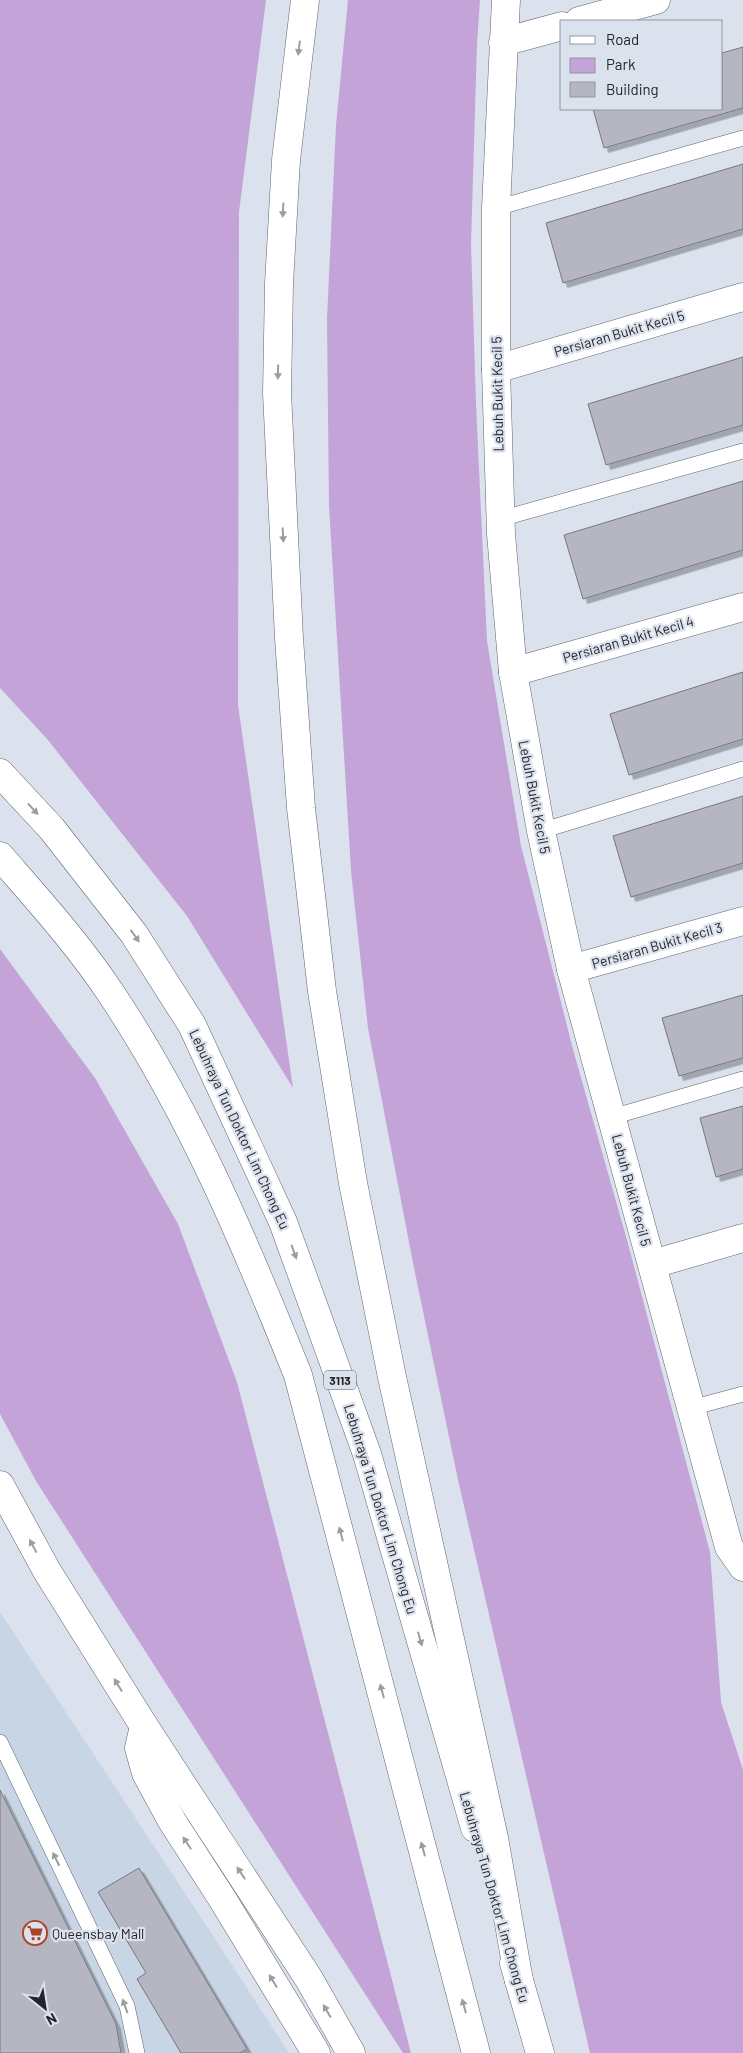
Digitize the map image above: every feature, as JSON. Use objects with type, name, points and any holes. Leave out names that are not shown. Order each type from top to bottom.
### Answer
[{"type":"main road","points":[[305,0],[286,160],[279,284],[278,393],[288,628],[301,808],[322,991],[353,1183],[392,1377],[494,1838],[519,1981]]},
{"type":"main road","name":"Lebuh Bukit Kecil 5","points":[[506,0],[496,208],[496,369],[500,519],[513,672],[541,831],[571,969],[729,1547],[743,1566]]},
{"type":"main road","points":[[583,20],[656,0]]},
{"type":"main road","points":[[503,42],[560,27]]},
{"type":"main road","name":"Persiaran Bukit Kecil 5","points":[[496,369],[743,297]]},
{"type":"main road","name":"Persiaran Bukit Kecil 4","points":[[513,672],[743,607]]},
{"type":"main road","name":"Lebuhraya Tun Doktor Lim Chong Eu","points":[[0,773],[52,829],[134,934],[192,1025],[283,1222],[367,1454],[540,2053]]},
{"type":"main road","points":[[0,856],[58,923],[105,986],[174,1097],[215,1178],[262,1283],[295,1366],[476,2053]]},
{"type":"main road","name":"Persiaran Bukit Kecil 3","points":[[571,969],[743,921]]},
{"type":"main road","points":[[653,1264],[743,1238]]},
{"type":"main road","points":[[0,1485],[46,1571],[309,1980],[351,2053]]},
{"type":"main road","points":[[144,1726],[139,1748],[146,1773],[172,1821],[223,1900],[314,2052]]},
{"type":"lane","points":[[496,208],[743,138]]},
{"type":"lane","points":[[500,519],[743,450]]},
{"type":"lane","points":[[541,831],[743,768]]},
{"type":"lane","points":[[612,1117],[743,1079]]},
{"type":"lane","points":[[691,1408],[743,1394]]},
{"type":"lane","points":[[0,1742],[127,2006],[137,2053]]},
{"type":"shaded area","points":[[0,1612],[206,1925],[289,2053],[0,2053]]},
{"type":"green space","points":[[0,0],[266,0],[239,212],[238,705],[293,1088],[187,916],[48,740],[0,688]]},
{"type":"green space","points":[[348,0],[480,0],[471,244],[487,641],[521,846],[574,1053],[627,1240],[710,1552],[721,1702],[743,1770],[743,2053],[590,2053],[458,1480],[413,1263],[368,1028],[351,871],[329,506],[327,319],[336,125]]},
{"type":"green space","points":[[0,949],[95,1078],[178,1224],[237,1382],[411,2053],[403,2053],[36,1481],[0,1414]]},
{"type":"building","points":[[743,47],[743,108],[604,148],[593,110],[723,110],[723,53]]},
{"type":"building","points":[[743,164],[743,229],[563,283],[546,223]]},
{"type":"building","points":[[743,357],[743,425],[606,465],[588,404]]},
{"type":"building","points":[[743,481],[743,550],[583,599],[564,535]]},
{"type":"building","points":[[743,672],[743,739],[629,775],[610,714]]},
{"type":"building","points":[[743,796],[743,863],[631,897],[613,836]]},
{"type":"building","points":[[743,995],[743,1058],[679,1076],[662,1018]]},
{"type":"building","points":[[743,1106],[743,1169],[716,1177],[700,1118]]},
{"type":"building","name":"Queensbay Mall","points":[[0,1790],[116,2024],[121,2053],[0,2053]]},
{"type":"building","points":[[139,1868],[247,2049],[240,2053],[181,2053],[137,1979],[146,1973],[98,1892]]},
{"type":"place","name":"Queensbay Mall","points":[[35,1933]]}]
